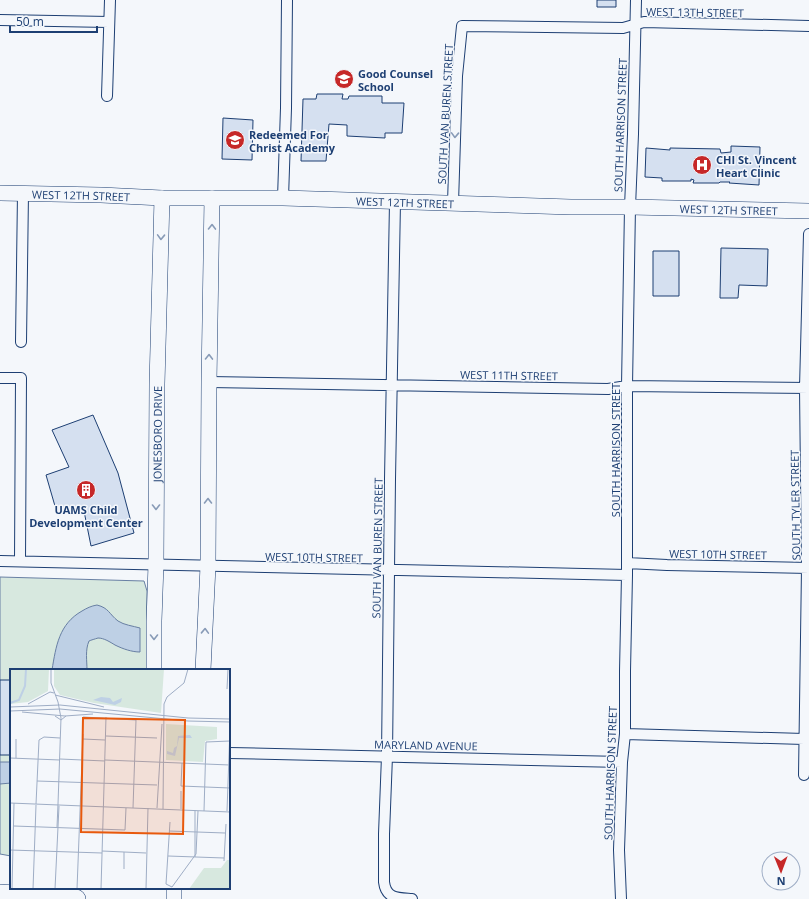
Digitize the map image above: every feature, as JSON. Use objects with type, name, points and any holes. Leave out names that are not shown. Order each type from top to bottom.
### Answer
[{"type":"highway","points":[[0,894],[76,899]]},
{"type":"street","points":[[107,96],[110,0]]},
{"type":"street","points":[[283,198],[288,0]]},
{"type":"street","name":"SOUTH HARRISON STREET","points":[[621,899],[619,850],[622,762],[625,734],[627,386],[636,0]]},
{"type":"street","points":[[0,20],[109,22]]},
{"type":"street","name":"WEST 13TH STREET","points":[[462,26],[623,28],[644,22],[809,26]]},
{"type":"street","name":"SOUTH VAN BUREN STREET","points":[[453,203],[457,76],[462,26]]},
{"type":"street","name":"WEST 12TH STREET","points":[[0,193],[122,195],[162,198],[283,198],[571,207],[809,211]]},
{"type":"street","points":[[21,342],[24,193]]},
{"type":"street","name":"JONESBORO DRIVE","points":[[154,669],[157,384],[162,198]]},
{"type":"street","points":[[203,669],[208,566],[212,198]]},
{"type":"street","name":"SOUTH VAN BUREN STREET","points":[[396,202],[391,385],[384,887],[388,894],[392,897],[412,899]]},
{"type":"street","name":"SOUTH TYLER STREET","points":[[804,775],[808,568],[807,388],[809,234]]},
{"type":"street","points":[[0,378],[21,378],[20,561]]},
{"type":"street","name":"WEST 11TH STREET","points":[[209,382],[608,389],[627,386],[807,388]]},
{"type":"street","name":"WEST 10TH STREET","points":[[0,561],[627,575]]},
{"type":"street","name":"WEST 10TH STREET","points":[[627,563],[808,568]]},
{"type":"street","points":[[625,734],[804,738]]},
{"type":"street","name":"MARYLAND AVENUE","points":[[230,752],[622,762]]},
{"type":"shaded area","points":[[0,577],[144,581],[147,591],[147,669],[10,669],[10,856],[0,854]]},
{"type":"water","points":[[93,606],[101,606],[118,621],[140,628],[140,652],[124,649],[105,639],[98,638],[89,641],[87,652],[87,669],[52,669],[57,644],[63,629],[74,616]]},
{"type":"water","points":[[0,762],[10,762],[10,783],[0,784]]},
{"type":"building","points":[[597,0],[616,0],[616,7],[597,7]]},
{"type":"building","points":[[317,94],[343,94],[342,99],[348,99],[349,96],[382,96],[382,103],[404,103],[402,133],[385,133],[385,138],[347,136],[347,125],[329,124],[326,161],[301,161],[303,99],[316,99]]},
{"type":"building","name":"Redeemed For Christ Academy","points":[[223,118],[253,120],[252,160],[222,159]]},
{"type":"building","name":"CHI St. Vincent Heart Clinic","points":[[731,146],[760,147],[759,185],[729,183],[730,182],[693,183],[694,180],[691,179],[691,181],[662,181],[662,178],[645,177],[646,148],[670,150],[670,148],[720,149],[721,153],[731,152]]},
{"type":"building","points":[[721,248],[768,249],[767,286],[739,285],[738,298],[720,298]]},
{"type":"building","points":[[653,251],[679,251],[679,296],[653,296]]},
{"type":"building","name":"UAMS Child Development Center","points":[[93,415],[118,473],[134,533],[91,546],[83,506],[57,513],[46,475],[69,467],[52,430]]},
{"type":"building","points":[[0,680],[10,680],[10,755],[0,755]]},
{"type":"place","name":"Good Counsel School","points":[[344,79]]},
{"type":"place","name":"Redeemed For Christ Academy","points":[[235,140]]},
{"type":"place","name":"CHI St. Vincent Heart Clinic","points":[[702,165]]},
{"type":"place","name":"UAMS Child Development Center","points":[[86,490]]}]
